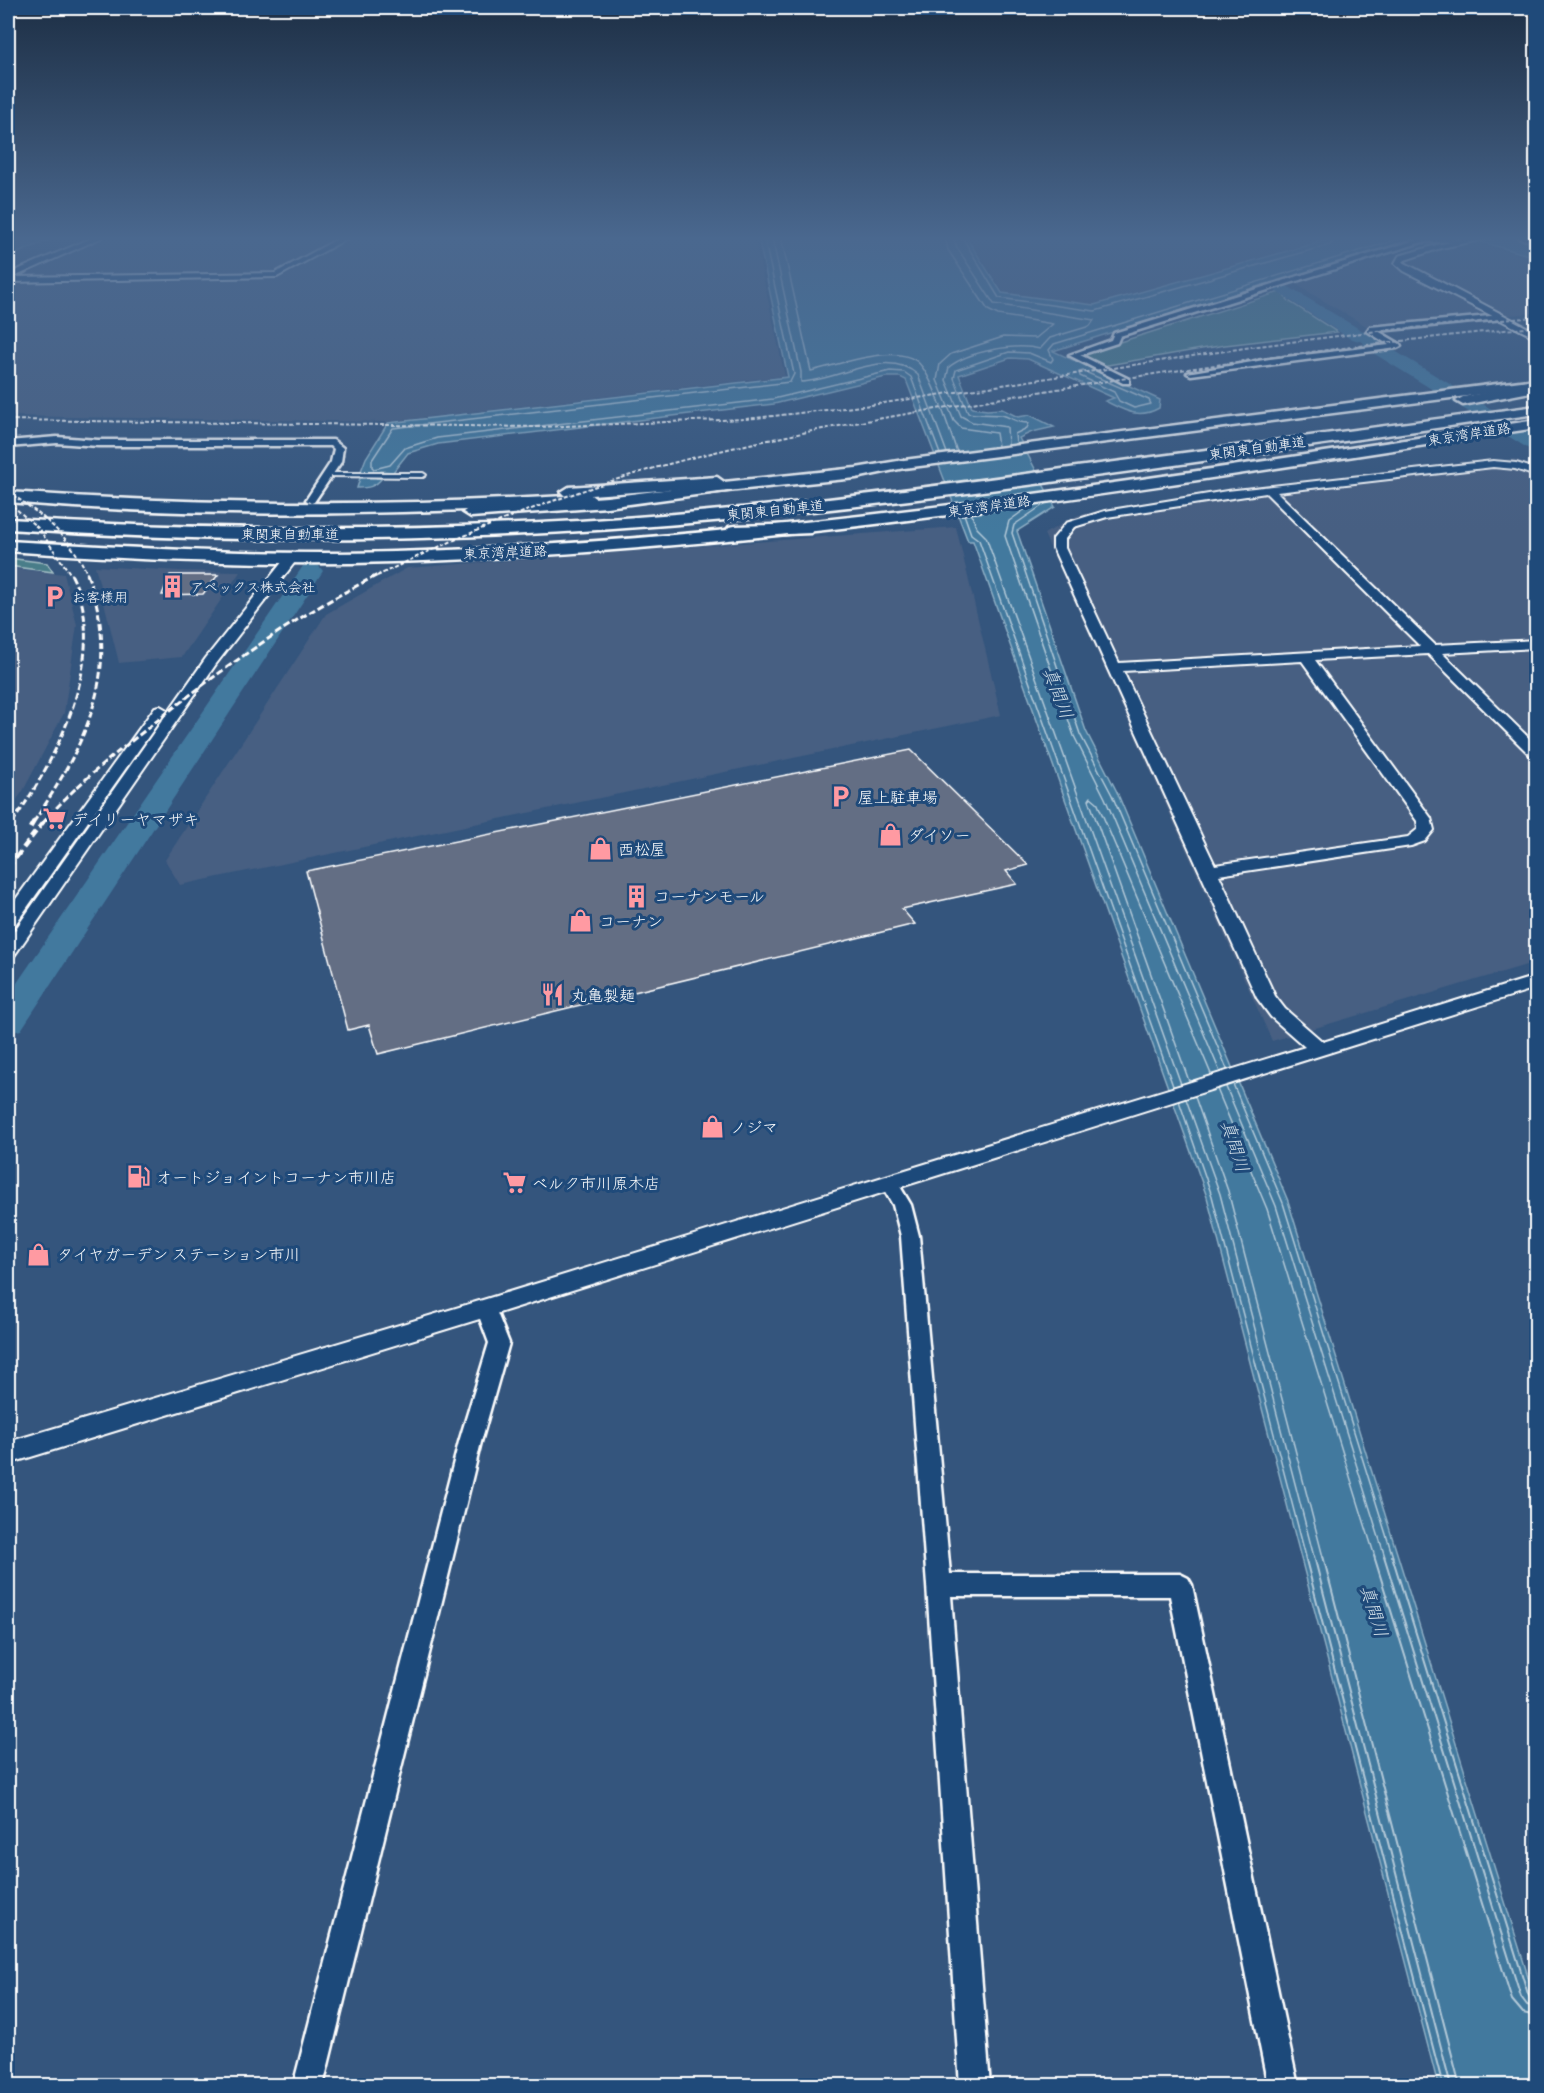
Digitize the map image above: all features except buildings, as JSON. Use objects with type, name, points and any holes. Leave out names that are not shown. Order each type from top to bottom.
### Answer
[{"type":"highway","points":[[1194,427],[1396,392],[1536,371]]},
{"type":"highway","points":[[1473,381],[1536,375]]},
{"type":"highway","points":[[145,521],[498,511],[661,497],[836,472],[1494,388],[1536,385]]},
{"type":"highway","points":[[960,478],[1153,444],[1461,401],[1536,385]]},
{"type":"highway","name":"東関東自動車道","points":[[8,524],[145,521],[307,524],[509,519],[858,496],[960,478],[1536,401]]},
{"type":"highway","name":"東関東自動車道","points":[[8,513],[65,522],[257,534],[443,532],[640,522],[1536,410]]},
{"type":"highway","points":[[858,496],[1077,480],[1536,418]]},
{"type":"highway","name":"東京湾岸道路","points":[[8,546],[154,556],[384,559],[628,546],[842,525],[1078,494],[1536,424]]},
{"type":"highway","points":[[1078,494],[1390,453],[1536,431]]},
{"type":"highway","points":[[1390,453],[1536,437]]},
{"type":"highway","points":[[8,490],[155,498],[311,500],[442,498],[591,491],[836,472]]},
{"type":"highway","points":[[8,497],[192,507],[358,508],[550,501],[727,487]]},
{"type":"highway","points":[[65,522],[169,538],[381,545],[474,544],[805,529]]},
{"type":"highway","name":"東京湾岸道路","points":[[8,538],[437,555]]},
{"type":"street","points":[[1126,381],[1072,355],[1114,341],[1116,338],[1133,335]]},
{"type":"street","points":[[1191,373],[1397,346],[1379,335]]},
{"type":"street","points":[[8,444],[57,440],[226,444],[327,442],[337,445],[340,451],[338,458],[311,500]]},
{"type":"street","points":[[1319,1049],[1270,1005],[1059,548],[1059,539],[1064,529],[1093,516],[1268,489],[1493,464],[1516,466],[1536,473]]},
{"type":"street","points":[[328,474],[423,475]]},
{"type":"street","points":[[1268,489],[1536,753]]},
{"type":"street","points":[[188,682],[196,661],[284,559]]},
{"type":"street","points":[[8,922],[188,682],[211,661],[284,559]]},
{"type":"street","points":[[1115,667],[1536,644]]},
{"type":"street","points":[[1209,871],[1403,842],[1419,838],[1426,830],[1425,821],[1306,657]]},
{"type":"street","points":[[196,661],[211,661]]},
{"type":"street","points":[[8,952],[147,738]]},
{"type":"street","points":[[8,1453],[486,1308],[1536,982]]},
{"type":"street","points":[[889,1183],[902,1205],[910,1236],[939,1585],[975,2085]]},
{"type":"street","points":[[308,2085],[467,1454],[499,1343],[486,1308]]},
{"type":"street","points":[[939,1585],[1180,1585],[1283,2085]]},
{"type":"shaded area","points":[[8,335],[776,335],[785,376],[386,422],[8,416]]},
{"type":"shaded area","points":[[1515,459],[1536,469],[1536,962],[1272,1041],[1044,534],[1078,515],[1223,491]]},
{"type":"shaded area","points":[[956,527],[1001,715],[180,885],[165,860],[326,614],[407,568]]},
{"type":"shaded area","points":[[95,566],[240,572],[182,657],[119,663]]},
{"type":"shaded area","points":[[8,568],[64,574],[77,625],[64,713],[23,791],[8,812]]},
{"type":"green space","points":[[1143,335],[1314,335],[1225,345],[1102,366],[1082,357],[1088,352]]},
{"type":"green space","points":[[8,558],[47,563],[53,572],[8,566]]},
{"type":"water","name":"真間川","points":[[779,335],[1105,335],[1053,351],[1160,400],[1159,408],[1151,412],[1131,412],[1105,401],[1114,398],[1028,359],[1010,358],[959,375],[972,408],[1002,409],[1018,417],[1030,415],[1054,427],[1032,432],[1019,438],[1055,507],[1017,531],[1086,731],[1117,792],[1288,1201],[1536,2002],[1536,2085],[1438,2085],[1207,1197],[973,541],[968,541],[906,380],[900,377],[886,377],[774,404],[438,444],[408,453],[393,472],[381,471],[377,478],[382,478],[377,483],[357,488],[360,478],[365,478],[368,472],[361,471],[366,458],[388,423],[788,377]]},
{"type":"waterway","points":[[1357,335],[1372,339],[1371,344],[1536,445]]},
{"type":"waterway","points":[[8,1022],[311,571]]},
{"type":"railway","points":[[8,420],[538,427],[746,419],[871,405],[1258,346],[1349,335]]},
{"type":"railway","points":[[377,576],[435,549],[554,501],[615,480],[714,452],[816,430],[1020,395],[1277,356],[1457,335]]},
{"type":"railway","points":[[8,492],[32,509],[65,538],[82,562],[88,576]]},
{"type":"railway","points":[[8,502],[38,528],[71,575]]},
{"type":"railway","points":[[33,823],[69,764],[94,704],[100,674],[102,642],[97,609],[87,574]]},
{"type":"railway","points":[[43,823],[93,773],[203,685],[289,625],[380,574]]},
{"type":"railway","points":[[12,823],[46,768],[74,704],[82,670],[85,637],[82,604],[71,575]]},
{"type":"railway","points":[[8,829],[13,821]]},
{"type":"railway","points":[[30,828],[34,821]]},
{"type":"railway","points":[[8,868],[44,821]]},
{"type":"place","name":"アペックス株式会社","points":[[172,587]]},
{"type":"place","name":"お客様用","points":[[54,597]]},
{"type":"place","name":"屋上駐車場","points":[[840,797]]},
{"type":"place","name":"デイリーヤマザキ","points":[[54,819]]},
{"type":"place","name":"ダイソー","points":[[890,835]]},
{"type":"place","name":"西松屋","points":[[600,849]]},
{"type":"place","name":"コーナンモール","points":[[636,896]]},
{"type":"place","name":"コーナン","points":[[581,921]]},
{"type":"place","name":"丸亀製麺","points":[[553,995]]},
{"type":"place","name":"ノジマ","points":[[712,1127]]},
{"type":"place","name":"オートジョイントコーナン市川店","points":[[138,1177]]},
{"type":"place","name":"ベルク市川原木店","points":[[514,1183]]},
{"type":"place","name":"タイヤガーデン ステーション市川","points":[[39,1254]]}]
